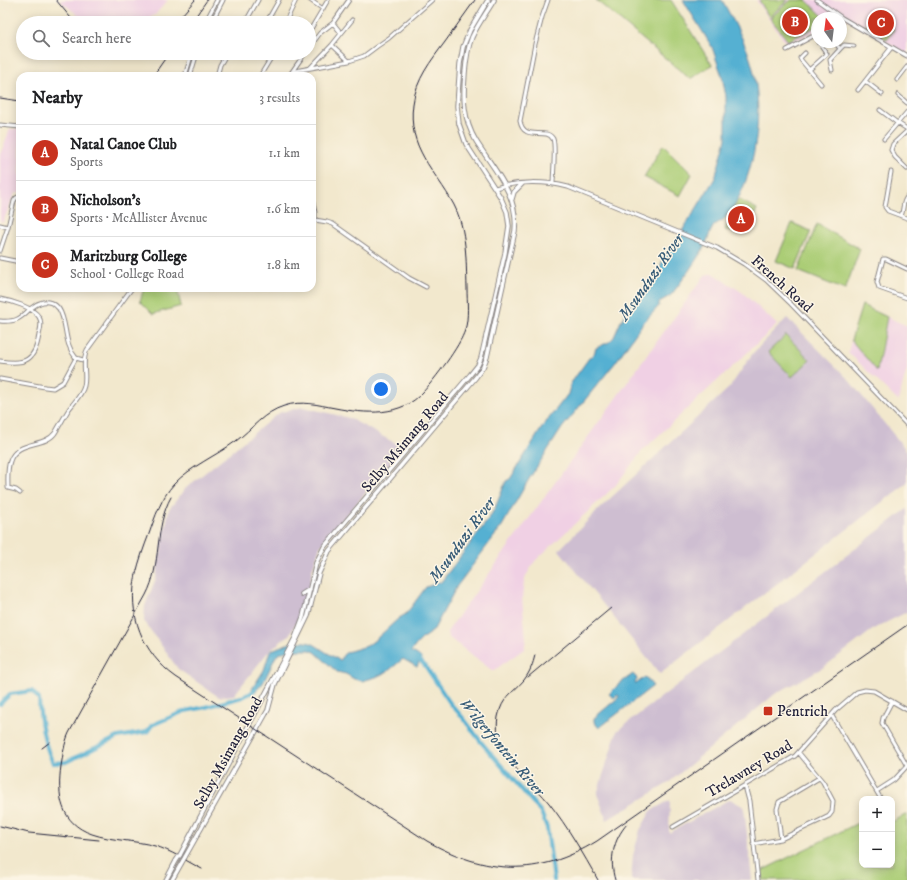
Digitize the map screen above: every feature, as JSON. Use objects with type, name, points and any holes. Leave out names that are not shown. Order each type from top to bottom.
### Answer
[{"type":"main road","name":"Selby Msimang Road","points":[[297,637],[316,563],[324,547],[478,365],[486,337],[508,232],[507,212],[502,198],[466,144],[459,124],[457,106],[460,64],[463,47],[470,30],[488,0]]},
{"type":"main road","name":"Selby Msimang Road","points":[[166,880],[308,616],[322,565],[334,545],[473,380],[482,367],[489,348],[515,232],[516,216],[512,199],[506,185],[472,134],[466,119],[463,95],[467,54],[477,28],[494,0]]},
{"type":"main road","points":[[512,199],[515,190],[522,184]]},
{"type":"main road","points":[[302,594],[310,590]]},
{"type":"main road","points":[[305,609],[310,599],[314,597]]},
{"type":"main road","name":"Selby Msimang Road","points":[[172,880],[268,710],[275,684],[288,654]]},
{"type":"street","points":[[209,16],[217,0]]},
{"type":"street","points":[[215,16],[223,0]]},
{"type":"street","points":[[249,16],[258,0]]},
{"type":"street","points":[[270,16],[279,0]]},
{"type":"street","points":[[288,16],[296,0]]},
{"type":"street","points":[[310,0],[323,9]]},
{"type":"street","points":[[316,20],[328,0]]},
{"type":"street","points":[[316,38],[320,33],[333,23],[349,0]]},
{"type":"street","points":[[294,70],[349,61],[364,56],[390,38],[432,0]]},
{"type":"street","points":[[548,0],[535,44],[520,119],[521,126],[526,131],[547,135],[552,139],[554,148],[553,184]]},
{"type":"street","points":[[817,0],[834,12]]},
{"type":"street","points":[[310,68],[352,20]]},
{"type":"street","points":[[847,21],[907,56]]},
{"type":"street","points":[[333,23],[341,33]]},
{"type":"street","points":[[787,50],[811,38]]},
{"type":"street","points":[[332,44],[349,61]]},
{"type":"street","points":[[832,70],[830,60],[840,49],[844,46],[854,46]]},
{"type":"street","points":[[809,70],[827,54],[823,48]]},
{"type":"street","points":[[858,90],[892,48]]},
{"type":"street","points":[[805,53],[800,59],[821,84]]},
{"type":"street","points":[[186,72],[190,60]]},
{"type":"street","points":[[191,72],[195,60]]},
{"type":"street","points":[[218,72],[223,60]]},
{"type":"street","points":[[263,72],[270,60]]},
{"type":"street","points":[[294,70],[300,60]]},
{"type":"street","points":[[897,80],[907,67]]},
{"type":"street","points":[[865,81],[882,94]]},
{"type":"street","points":[[898,95],[907,103]]},
{"type":"street","points":[[880,110],[907,130],[893,144],[891,150],[895,157],[907,169]]},
{"type":"street","points":[[884,139],[907,112]]},
{"type":"street","points":[[0,125],[16,127]]},
{"type":"street","points":[[891,172],[885,207],[888,211],[907,218]]},
{"type":"street","name":"French Road","points":[[495,188],[506,185],[553,184],[576,190],[717,248],[744,264],[766,280],[907,425]]},
{"type":"street","points":[[901,216],[905,198],[907,197]]},
{"type":"street","points":[[0,251],[16,198]]},
{"type":"street","points":[[316,220],[333,224],[409,278],[426,287]]},
{"type":"street","points":[[0,225],[8,227]]},
{"type":"street","points":[[0,258],[16,261]]},
{"type":"street","points":[[907,269],[884,259],[877,282],[880,288],[907,298]]},
{"type":"street","points":[[20,493],[16,490],[8,488],[9,463],[19,449],[50,439],[54,435],[81,393],[85,380],[83,360],[87,350],[129,292]]},
{"type":"street","points":[[0,299],[12,302],[30,310],[37,315],[41,322],[35,351],[31,356],[23,362],[13,363],[0,361]]},
{"type":"street","points":[[0,320],[18,320],[36,304],[45,302],[52,303],[60,312],[70,348],[76,358],[83,360]]},
{"type":"street","points":[[0,379],[45,388],[53,388],[64,382],[76,358]]},
{"type":"street","name":"Trelawney Road","points":[[673,827],[799,753],[847,700],[860,691],[874,690],[907,710]]},
{"type":"street","points":[[876,791],[894,780],[907,766],[882,723],[892,701]]},
{"type":"street","points":[[832,716],[879,796]]},
{"type":"street","points":[[753,844],[781,839],[824,818],[832,812],[833,801],[819,778],[799,753]]},
{"type":"street","points":[[781,839],[777,809],[779,802],[819,778]]},
{"type":"street","points":[[745,786],[749,801],[758,880]]},
{"type":"shaded area","points":[[59,0],[168,0],[153,16],[79,16]]},
{"type":"shaded area","points":[[756,0],[904,0],[907,3],[907,54],[847,19],[847,12],[811,12],[811,33],[787,45]]},
{"type":"shaded area","points":[[10,129],[16,129],[16,193],[3,222],[0,221],[0,155]]},
{"type":"shaded area","points":[[713,273],[743,293],[777,325],[642,451],[615,486],[535,561],[526,576],[522,598],[526,639],[524,649],[493,671],[448,637],[447,632],[705,275]]},
{"type":"shaded area","points":[[862,305],[907,326],[907,369],[898,401],[848,352]]},
{"type":"shaded area","points":[[787,318],[848,379],[907,451],[907,483],[660,674],[559,550],[600,508],[730,387],[753,353]]},
{"type":"shaded area","points":[[303,407],[349,418],[400,446],[396,450],[398,454],[320,547],[312,570],[306,607],[289,635],[268,652],[234,695],[219,697],[178,669],[144,621],[145,606],[156,578],[169,509],[186,488],[275,416],[281,412]]},
{"type":"shaded area","points":[[907,509],[907,612],[875,628],[824,667],[775,694],[667,784],[607,820],[597,794],[617,731]]},
{"type":"shaded area","points":[[730,799],[744,807],[752,880],[631,880],[633,856],[640,830],[651,811],[670,800],[669,833]]},
{"type":"green space","points":[[596,0],[671,0],[712,65],[690,79]]},
{"type":"green space","points":[[759,0],[788,0],[769,17]]},
{"type":"green space","points":[[791,0],[806,0],[819,12],[811,12],[811,29],[788,41],[770,18]]},
{"type":"green space","points":[[871,15],[894,29],[887,40],[864,27]]},
{"type":"green space","points":[[663,145],[692,174],[680,196],[644,177]]},
{"type":"green space","points":[[738,199],[757,209],[747,232],[725,230]]},
{"type":"green space","points":[[792,223],[811,231],[795,269],[776,261]]},
{"type":"green space","points":[[817,224],[860,249],[845,290],[798,271]]},
{"type":"green space","points":[[143,292],[178,292],[181,306],[153,314],[140,301]]},
{"type":"green space","points":[[862,305],[887,317],[877,371],[851,340]]},
{"type":"green space","points":[[786,335],[810,360],[792,377],[768,352]]},
{"type":"green space","points":[[907,814],[907,880],[762,880],[761,871],[859,822],[859,868],[895,868],[895,820]]},
{"type":"water","points":[[683,0],[722,0],[744,42],[753,69],[758,104],[756,142],[747,179],[740,196],[731,211],[724,219],[713,227],[703,249],[672,294],[659,302],[659,306],[643,323],[615,363],[562,428],[529,479],[502,526],[457,586],[433,631],[424,637],[411,652],[421,658],[417,667],[403,659],[388,671],[376,677],[362,681],[337,672],[315,652],[310,650],[282,652],[276,656],[263,683],[255,692],[252,689],[264,670],[270,651],[286,644],[304,642],[315,645],[341,660],[343,655],[347,652],[367,646],[399,618],[406,614],[426,587],[441,582],[488,520],[495,508],[506,481],[510,479],[543,426],[568,394],[571,383],[589,358],[594,354],[596,348],[609,342],[614,337],[621,321],[625,316],[624,313],[629,306],[636,302],[661,266],[662,262],[715,178],[726,139],[726,97],[722,76],[712,47]]},
{"type":"water","points":[[633,674],[637,680],[635,682],[636,684],[645,677],[653,686],[599,728],[594,722],[594,718],[619,697],[618,695],[613,698],[609,694],[619,684]]},
{"type":"waterway","name":"Wilgerfontein River","points":[[418,658],[426,667],[450,703],[481,742],[541,812],[547,828],[554,880]]},
{"type":"waterway","name":"Msunduzi River","points":[[0,704],[10,694],[32,691],[39,699],[43,732],[53,763],[66,762],[118,737],[147,732],[152,725],[185,711],[242,697],[251,693],[256,688]]},
{"type":"railway","points":[[56,0],[69,16]]},
{"type":"railway","points":[[181,16],[195,0]]},
{"type":"railway","points":[[196,16],[207,0]]},
{"type":"railway","points":[[475,0],[421,78],[417,86],[413,104],[412,120],[418,146],[454,205],[464,235],[468,309],[465,330],[462,337],[447,362],[423,392],[404,406],[394,410],[382,412],[359,412],[297,403],[284,406],[270,412],[236,441],[196,466],[169,489],[156,514],[143,549],[136,574],[134,589],[134,604],[140,632],[154,656],[176,677],[427,841],[470,860],[491,865],[512,867],[532,866],[553,861],[575,853],[597,841],[907,625]]},
{"type":"railway","points":[[156,72],[164,60]]},
{"type":"railway","points":[[0,98],[16,100]]},
{"type":"railway","points":[[171,497],[162,521],[151,583],[146,595],[69,733],[63,754],[60,787],[63,807],[73,823],[81,829],[100,836],[147,844],[161,848],[202,869]]},
{"type":"railway","points":[[528,677],[611,608]]},
{"type":"railway","points":[[535,655],[531,668],[526,677],[508,696],[502,705],[497,725],[500,742],[512,764],[543,796],[556,812],[598,880]]},
{"type":"railway","points":[[42,748],[50,742]]},
{"type":"railway","points":[[615,880],[612,865],[615,843],[627,824]]},
{"type":"railway","points":[[0,826],[29,833],[99,840]]},
{"type":"place","name":"Nicholson's","points":[[795,22]]},
{"type":"place","name":"Maritzburg College","points":[[881,23]]},
{"type":"place","name":"Natal Canoe Club","points":[[741,219]]},
{"type":"place","name":"Pentrich","points":[[768,711]]}]
